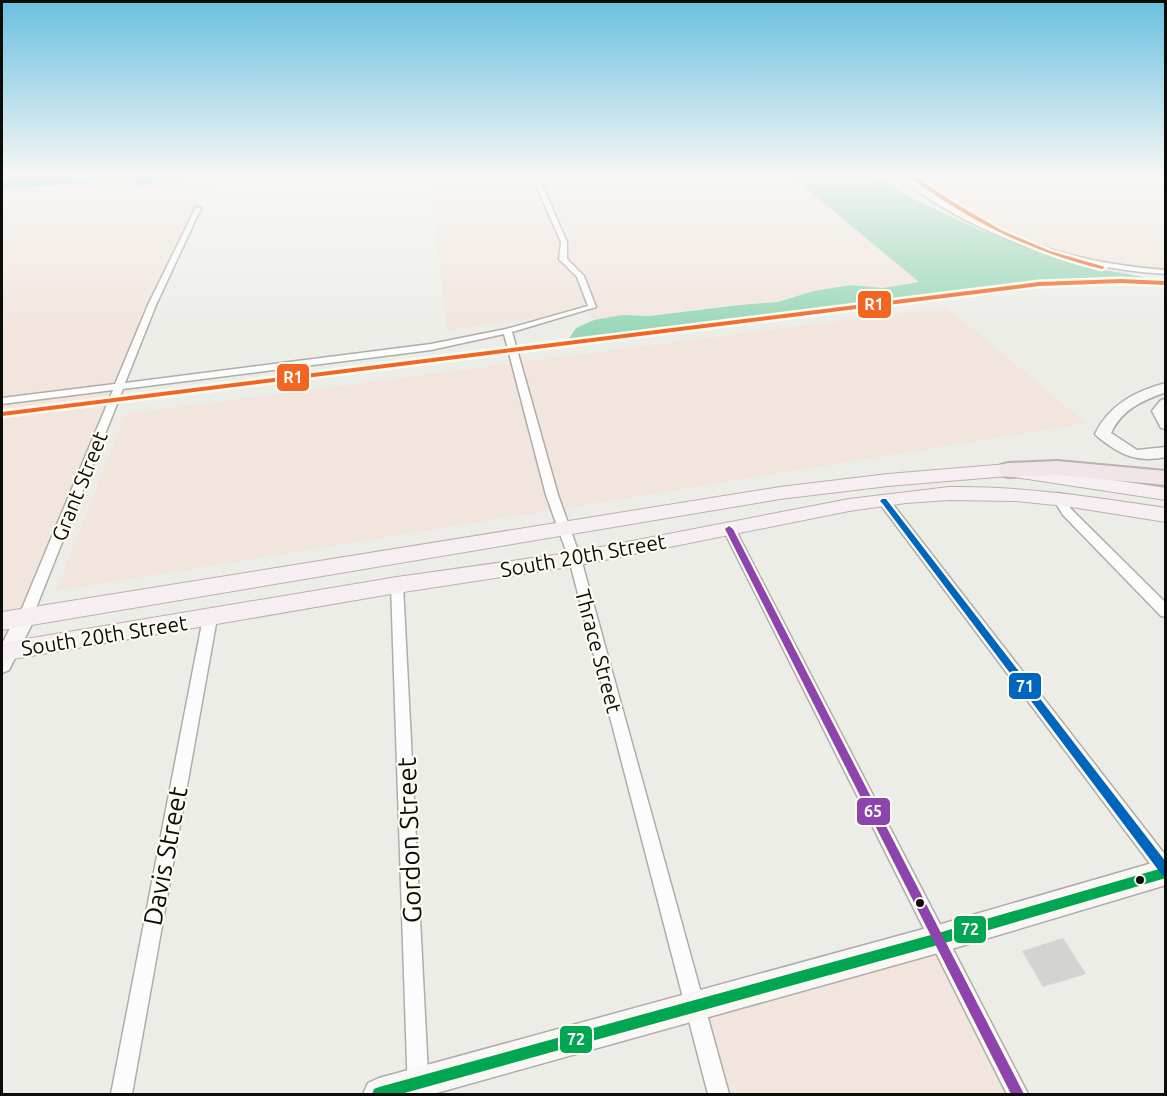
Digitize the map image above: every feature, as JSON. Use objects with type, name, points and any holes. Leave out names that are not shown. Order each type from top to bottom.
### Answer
[{"type":"highway","points":[[1008,470],[1057,468],[1166,478]]},
{"type":"main road","name":"South 20th Street","points":[[2,621],[754,498],[888,480],[1008,470],[1166,494]]},
{"type":"main road","name":"South 20th Street","points":[[4,655],[397,585],[575,559],[849,505],[962,493],[1058,497],[1166,515]]},
{"type":"main road","points":[[754,498],[764,503],[784,505],[825,499],[849,505]]},
{"type":"street","name":"Grant Street","points":[[4,655],[25,618],[172,261],[189,227]]},
{"type":"street","points":[[2,401],[431,347],[507,331],[592,307],[580,276],[563,260],[564,242],[557,227]]},
{"type":"street","points":[[989,227],[1027,243],[1102,265],[1137,271],[1166,272]]},
{"type":"street","name":"Thrace Street","points":[[507,331],[552,495],[575,559],[719,1095]]},
{"type":"street","points":[[1166,387],[1123,405],[1109,419],[1104,434],[1126,452],[1146,457],[1166,452]]},
{"type":"street","points":[[1166,404],[1159,411],[1166,425]]},
{"type":"street","points":[[1058,497],[1066,512],[1166,612]]},
{"type":"street","points":[[378,1095],[419,1089],[694,1006],[938,939],[1166,871],[884,501]]},
{"type":"street","points":[[729,530],[1018,1095]]},
{"type":"street","name":"Gordon Street","points":[[397,585],[419,1089]]},
{"type":"street","name":"Davis Street","points":[[121,1095],[210,618]]},
{"type":"shaded area","points":[[2,227],[189,227],[114,398],[2,411]]},
{"type":"shaded area","points":[[435,227],[852,227],[918,281],[881,288],[852,284],[811,291],[777,302],[649,315],[620,315],[593,320],[581,308],[540,318],[447,330]]},
{"type":"shaded area","points":[[979,227],[1165,227],[1165,271],[1125,274],[1053,255]]},
{"type":"shaded area","points":[[946,307],[1087,423],[56,591],[125,414]]},
{"type":"shaded area","points":[[113,400],[24,616],[2,620],[2,413]]},
{"type":"shaded area","points":[[939,936],[1020,1094],[723,1094],[694,1002]]},
{"type":"green space","points":[[853,227],[974,227],[1084,266],[1143,277],[1149,281],[1077,281],[981,290],[568,340],[576,328],[594,320],[622,315],[649,316],[778,302],[813,291],[851,285],[882,288],[919,282]]},
{"type":"building","points":[[1063,938],[1086,974],[1043,987],[1022,951]]},
{"type":"transit line","name":"R1","points":[[993,227],[1024,243],[1102,267]]},
{"type":"transit line","name":"R1","points":[[2,414],[1039,284],[1120,281],[1166,283]]},
{"type":"transit line","name":"71","points":[[884,501],[1166,871]]},
{"type":"transit line","name":"65","points":[[729,529],[1018,1094]]},
{"type":"transit line","name":"72","points":[[379,1094],[938,939],[1166,872]]}]
